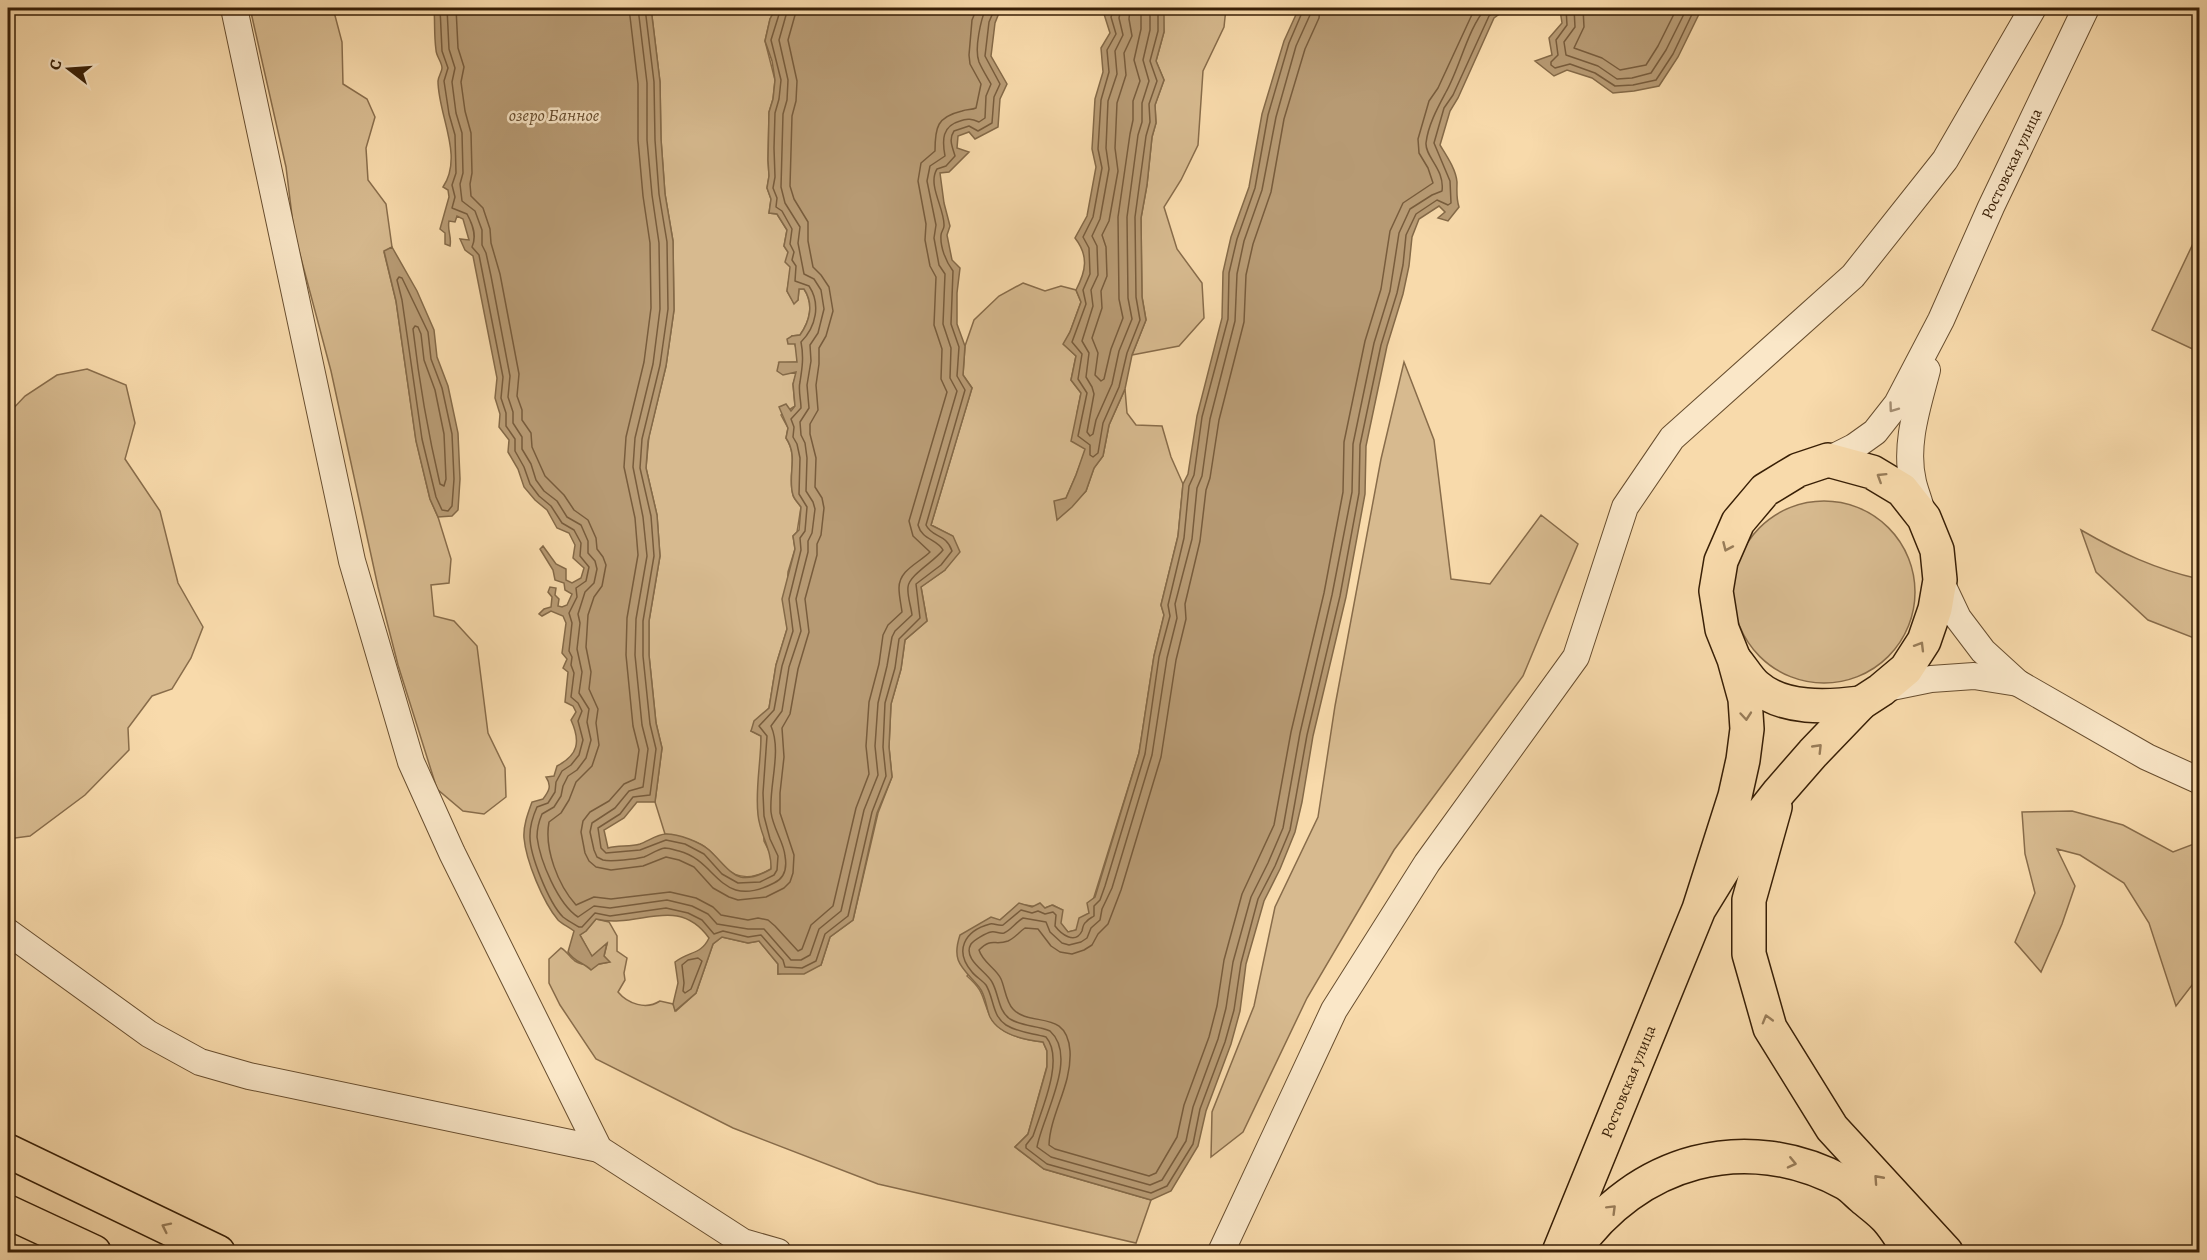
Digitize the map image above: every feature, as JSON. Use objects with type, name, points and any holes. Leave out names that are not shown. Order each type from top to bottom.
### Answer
[{"type":"main road","points":[[1828,460],[1872,472],[1902,490],[1924,518],[1938,550],[1940,580],[1935,609],[1924,640],[1906,669],[1871,696],[1813,753],[1779,792],[1742,839],[1699,909],[1734,796],[1743,760],[1747,729],[1744,699],[1734,659],[1722,629],[1716,591],[1721,561],[1738,522],[1765,490],[1798,470],[1828,460]]},
{"type":"main road","points":[[1734,659],[1757,687],[1780,699],[1808,705],[1833,706],[1871,696]]},
{"type":"main road","points":[[1779,792],[1749,900],[1749,954],[1770,1028],[1832,1128],[1946,1252]]},
{"type":"main road","name":"Ростовская улица","points":[[1559,1252],[1699,909]]},
{"type":"main road","points":[[8,1151],[219,1252]]},
{"type":"main road","points":[[1573,1252],[1584,1237],[1622,1198],[1662,1173],[1712,1158],[1763,1156],[1806,1166],[1847,1184],[1887,1219],[1911,1252]]},
{"type":"main road","points":[[8,1212],[94,1252]]},
{"type":"street","points":[[234,8],[352,561],[411,762],[452,853],[599,1149]]},
{"type":"street","points":[[1221,1252],[1334,1010],[1427,862],[1576,657],[1625,507],[1672,438],[1853,276],[1945,160],[2033,8]]},
{"type":"street","name":"Ростовская улица","points":[[1941,320],[1991,207],[2086,8]]},
{"type":"street","points":[[1828,460],[1854,447],[1875,432],[1897,404],[1941,320]]},
{"type":"street","points":[[1924,518],[1912,481],[1913,422],[1941,320]]},
{"type":"street","points":[[1940,580],[1958,618],[1983,651],[2018,683],[2147,757],[2199,781]]},
{"type":"street","points":[[1871,696],[1931,679],[1974,676],[2018,683]]},
{"type":"street","points":[[8,932],[149,1034],[200,1062],[249,1076],[599,1149],[743,1242],[778,1252]]},
{"type":"shaded area","points":[[250,8],[333,8],[342,42],[343,84],[367,99],[375,117],[366,148],[368,180],[386,204],[392,247],[384,252],[396,301],[416,440],[430,499],[451,559],[449,583],[431,585],[434,616],[454,621],[477,646],[488,733],[505,768],[506,797],[484,814],[463,811],[437,789],[398,665],[378,587],[331,371],[294,232],[286,167]]},
{"type":"shaded area","points":[[651,8],[776,8],[770,19],[765,41],[775,80],[769,112],[767,188],[771,199],[769,213],[777,214],[787,230],[784,246],[788,252],[791,267],[787,291],[794,303],[798,300],[799,289],[804,289],[810,306],[808,318],[800,335],[792,336],[797,351],[797,362],[780,363],[797,372],[793,384],[795,406],[781,415],[788,428],[786,438],[792,452],[793,495],[801,507],[797,532],[793,536],[795,549],[788,572],[787,629],[776,665],[769,708],[751,731],[761,736],[764,841],[772,857],[771,869],[747,877],[735,874],[724,867],[711,852],[699,844],[665,834],[655,802],[662,748],[656,723],[649,655],[649,621],[660,556],[657,515],[646,468],[649,436],[666,366],[674,310],[673,241],[665,194],[660,82]]},
{"type":"shaded area","points":[[1163,8],[1226,8],[1224,27],[1203,71],[1198,145],[1181,180],[1164,207],[1177,249],[1202,283],[1204,318],[1179,346],[1132,355],[1146,320],[1142,297],[1141,218],[1156,123],[1155,105],[1164,80],[1156,61],[1164,32]]},
{"type":"shaded area","points":[[2199,231],[2199,352],[2152,330]]},
{"type":"shaded area","points":[[1023,283],[1045,291],[1061,286],[1076,290],[1081,302],[1064,344],[1076,356],[1071,380],[1081,393],[1077,413],[1086,449],[1057,519],[1086,491],[1094,468],[1103,456],[1109,425],[1125,389],[1127,413],[1136,425],[1162,426],[1171,457],[1183,484],[1178,536],[1161,605],[1164,615],[1154,656],[1139,753],[1089,913],[1076,930],[1068,932],[1060,923],[1062,910],[1053,905],[1045,908],[1019,904],[1000,920],[967,976],[980,990],[990,1016],[999,1028],[1020,1038],[1043,1042],[1047,1051],[1047,1066],[1028,1134],[1015,1147],[1044,1169],[1151,1200],[1136,1243],[878,1184],[733,1128],[596,1059],[560,1005],[549,983],[549,959],[561,948],[579,963],[592,965],[609,962],[604,956],[607,944],[592,957],[580,935],[596,919],[609,922],[617,936],[617,951],[627,958],[625,980],[618,992],[627,1000],[638,1004],[649,1005],[660,1001],[673,1004],[676,1011],[696,993],[713,944],[722,937],[748,943],[759,941],[778,964],[778,974],[821,965],[830,937],[853,920],[878,813],[892,777],[889,747],[891,704],[901,669],[905,640],[927,621],[921,587],[945,570],[952,536],[931,525],[972,388],[963,375],[965,346],[974,320],[999,296]]},
{"type":"shaded area","points":[[1404,362],[1434,440],[1451,579],[1490,584],[1541,515],[1578,544],[1523,676],[1394,850],[1307,998],[1243,1132],[1211,1157],[1212,1112],[1254,1006],[1275,907],[1318,817],[1335,706],[1381,459]]},
{"type":"shaded area","points":[[87,369],[126,385],[135,423],[125,459],[160,511],[178,583],[203,627],[191,658],[172,689],[152,696],[128,728],[129,750],[85,795],[30,836],[8,839],[8,414],[25,396],[57,375]]},
{"type":"shaded area","points":[[1824,501],[1842,502],[1859,507],[1889,527],[1909,557],[1914,574],[1914,610],[1909,627],[1889,657],[1859,677],[1842,682],[1824,683],[1806,682],[1789,677],[1759,657],[1739,627],[1734,610],[1733,592],[1734,574],[1739,557],[1759,527],[1789,507],[1806,502]]},
{"type":"shaded area","points":[[2081,530],[2138,559],[2199,579],[2199,640],[2148,620],[2096,572]]},
{"type":"shaded area","points":[[2072,811],[2123,825],[2173,852],[2199,842],[2199,976],[2176,1006],[2149,923],[2124,883],[2080,855],[2057,849],[2075,886],[2062,924],[2041,972],[2015,942],[2035,893],[2025,854],[2022,812]]},
{"type":"water","name":"озеро Банное","points":[[434,8],[651,8],[660,82],[665,194],[673,241],[674,310],[666,366],[648,441],[646,468],[657,515],[660,556],[649,621],[649,655],[656,723],[662,748],[655,802],[637,802],[624,818],[604,830],[608,848],[640,844],[663,834],[683,837],[705,847],[729,871],[742,877],[750,877],[771,869],[770,855],[758,815],[761,736],[751,731],[754,721],[769,708],[776,665],[787,629],[782,599],[795,549],[793,536],[799,530],[801,507],[793,495],[792,452],[786,438],[788,428],[779,407],[786,404],[791,411],[795,406],[793,384],[796,372],[783,375],[777,371],[779,362],[797,362],[795,344],[788,344],[787,339],[800,335],[810,312],[809,301],[804,289],[799,289],[798,300],[794,304],[787,291],[790,267],[785,262],[788,252],[784,246],[787,230],[777,214],[769,213],[771,199],[767,188],[769,112],[775,80],[772,61],[765,41],[770,19],[776,8],[1001,8],[995,23],[991,56],[1007,84],[1000,99],[998,127],[975,139],[969,132],[958,136],[957,148],[969,152],[949,172],[940,173],[950,226],[947,235],[952,260],[960,268],[957,324],[965,346],[963,375],[972,388],[931,525],[953,536],[960,552],[945,570],[921,587],[927,621],[905,640],[901,669],[891,704],[889,747],[892,777],[877,813],[853,920],[830,937],[821,965],[804,974],[778,974],[778,964],[759,941],[748,943],[722,937],[713,944],[696,993],[675,1011],[673,1004],[678,983],[675,962],[698,950],[709,938],[697,925],[684,918],[671,915],[612,921],[596,919],[580,935],[592,956],[607,943],[604,956],[610,962],[599,964],[591,970],[568,952],[574,931],[552,912],[532,869],[524,838],[525,824],[532,802],[543,799],[549,786],[546,777],[554,776],[557,766],[573,752],[577,741],[571,720],[576,712],[573,706],[565,702],[568,672],[563,668],[567,659],[562,653],[566,623],[563,616],[551,611],[542,616],[539,614],[551,607],[552,597],[548,592],[550,587],[556,588],[558,606],[567,605],[572,594],[565,590],[564,583],[555,580],[553,570],[540,549],[543,546],[556,564],[566,569],[566,580],[572,583],[581,578],[584,568],[573,558],[575,545],[569,533],[557,528],[547,510],[524,487],[518,469],[508,452],[509,440],[499,427],[500,414],[495,398],[497,378],[473,256],[465,250],[460,239],[469,240],[463,219],[457,216],[455,222],[449,221],[450,246],[445,244],[445,233],[440,229],[449,197],[448,190],[443,187],[449,175],[451,149],[439,94],[438,79],[442,68],[436,52]]},
{"type":"water","points":[[1110,8],[1164,9],[1164,32],[1156,61],[1164,80],[1155,105],[1156,123],[1141,218],[1142,297],[1146,320],[1132,355],[1125,389],[1109,425],[1103,456],[1094,468],[1086,491],[1057,520],[1054,501],[1066,498],[1085,449],[1071,441],[1081,393],[1071,380],[1076,356],[1063,344],[1081,302],[1076,290],[1085,264],[1082,251],[1075,238],[1087,216],[1096,167],[1092,149],[1095,99],[1103,72],[1101,48],[1110,33],[1104,14]]},
{"type":"water","points":[[1299,8],[1508,8],[1494,18],[1450,111],[1440,145],[1455,172],[1459,207],[1448,221],[1438,218],[1445,212],[1439,206],[1419,219],[1412,237],[1403,294],[1387,346],[1366,446],[1365,494],[1346,597],[1313,736],[1295,832],[1264,901],[1246,964],[1240,1011],[1231,1044],[1206,1111],[1198,1146],[1171,1191],[1151,1200],[1044,1169],[1015,1147],[1028,1134],[1047,1067],[1047,1051],[1043,1042],[1013,1036],[994,1023],[981,990],[963,969],[957,952],[960,935],[991,917],[1000,920],[1019,903],[1032,907],[1040,903],[1045,908],[1052,905],[1063,910],[1061,923],[1068,932],[1076,930],[1079,918],[1089,913],[1087,903],[1095,897],[1139,753],[1154,656],[1164,615],[1161,605],[1178,536],[1183,484],[1188,474],[1197,416],[1222,318],[1223,272],[1231,237],[1249,187],[1262,114],[1284,41]]},
{"type":"water","points":[[1562,8],[1702,8],[1678,57],[1659,86],[1613,93],[1592,78],[1567,70],[1554,76],[1535,61],[1552,55],[1549,38],[1562,23],[1560,10]]},
{"type":"water","points":[[392,247],[417,291],[434,330],[437,357],[448,386],[458,433],[460,479],[458,510],[452,516],[438,517],[430,499],[416,441],[396,301],[384,251]]}]
